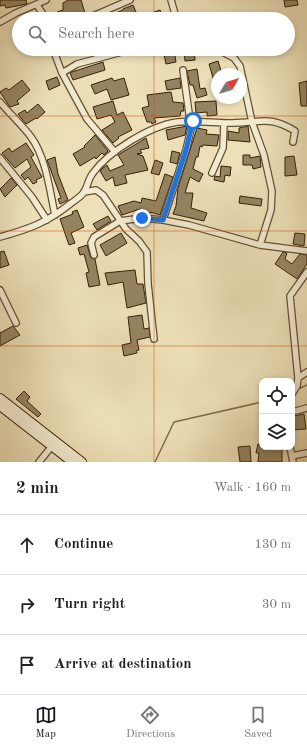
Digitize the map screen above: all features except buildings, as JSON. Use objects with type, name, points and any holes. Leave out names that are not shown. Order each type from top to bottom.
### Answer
[{"type":"main road","points":[[0,398],[82,462]]},
{"type":"main road","points":[[0,406],[72,462]]},
{"type":"street","points":[[19,12],[46,0]]},
{"type":"street","points":[[104,12],[120,6],[130,0]]},
{"type":"street","points":[[171,0],[174,12]]},
{"type":"street","points":[[37,5],[42,12]]},
{"type":"street","points":[[0,22],[12,15]]},
{"type":"street","points":[[56,56],[62,73],[87,119],[115,152]]},
{"type":"street","points":[[62,73],[77,64],[107,56]]},
{"type":"street","points":[[230,56],[234,58],[240,66],[252,122],[264,155],[272,191],[271,210],[260,245]]},
{"type":"street","points":[[163,220],[186,150],[191,121],[183,70]]},
{"type":"street","points":[[0,102],[32,138],[37,147],[45,172],[55,215]]},
{"type":"street","points":[[0,237],[31,228],[55,215],[84,192],[93,173],[115,152],[135,139],[153,130],[176,122],[191,121],[224,123],[266,120],[282,123],[295,131],[293,142]]},
{"type":"street","points":[[212,172],[223,148],[224,123]]},
{"type":"street","points":[[0,158],[32,197],[47,220]]},
{"type":"street","points":[[84,192],[96,190],[103,195],[126,229],[140,241],[147,252],[148,284],[154,339]]},
{"type":"street","points":[[94,255],[92,240],[120,221],[142,218],[189,225],[260,245],[307,251]]},
{"type":"street","points":[[295,389],[298,378],[290,296],[307,272]]},
{"type":"street","points":[[0,290],[16,323]]},
{"type":"street","points":[[298,378],[307,372]]},
{"type":"street","points":[[295,411],[307,408]]},
{"type":"street","points":[[39,462],[52,446]]},
{"type":"street","points":[[293,459],[307,453]]},
{"type":"waterway","points":[[296,390],[307,385]]},
{"type":"waterway","points":[[155,462],[174,422],[259,403]]},
{"type":"route","points":[[142,218],[163,220],[186,150],[193,121]]}]
